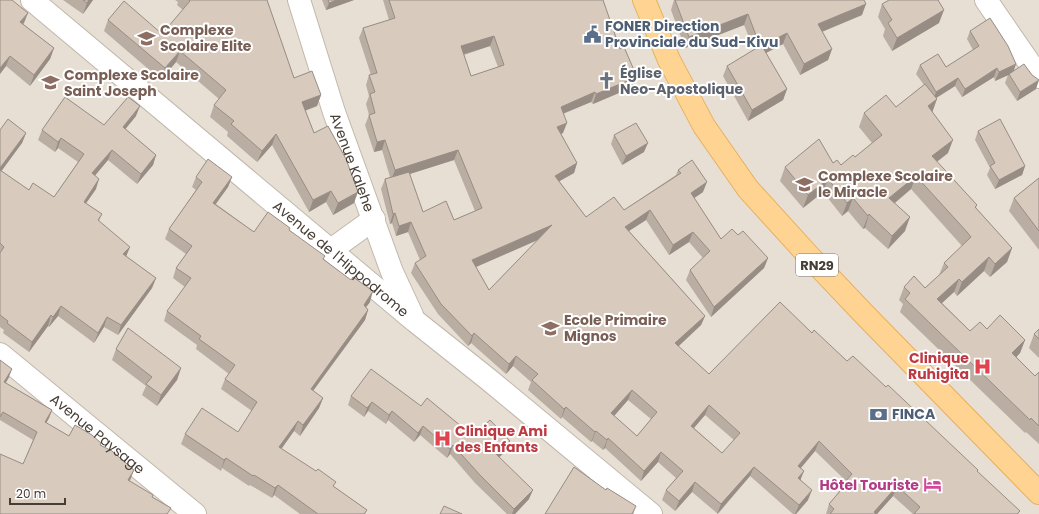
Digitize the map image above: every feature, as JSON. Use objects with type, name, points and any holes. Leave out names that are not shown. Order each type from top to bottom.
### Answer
[{"type":"main road","name":"RN29","points":[[644,0],[670,60],[704,126],[748,189],[864,314],[1039,493]]},
{"type":"street","name":"Avenue de l'Hippodrome","points":[[32,0],[415,321],[488,379],[651,514]]},
{"type":"street","name":"Avenue Kalehe","points":[[300,0],[334,112],[374,218],[392,272],[415,321]]},
{"type":"street","points":[[992,2],[1039,77]]},
{"type":"street","points":[[331,250],[374,218]]},
{"type":"street","name":"Avenue Paysage","points":[[0,354],[195,514]]},
{"type":"shaded area","points":[[0,0],[1039,0],[1039,514],[0,514]]},
{"type":"building","points":[[0,0],[12,0],[28,13],[20,22],[54,48],[34,75],[10,56],[0,68]]},
{"type":"building","points":[[189,0],[267,0],[294,78],[312,71],[321,95],[302,102],[314,133],[328,126],[346,159],[358,192],[338,203],[331,191],[313,200],[276,134],[262,151],[231,124],[234,121],[214,105],[226,90],[180,51],[165,68],[108,20],[124,1],[162,34],[190,1]]},
{"type":"building","points":[[328,0],[337,0],[329,3]]},
{"type":"building","points":[[389,0],[603,0],[620,49],[624,47],[637,77],[596,94],[595,92],[561,107],[567,123],[557,127],[577,163],[555,176],[586,217],[614,197],[624,210],[681,173],[678,170],[692,160],[707,182],[691,193],[721,239],[732,229],[738,235],[743,231],[768,258],[714,307],[690,270],[710,251],[693,232],[673,245],[650,210],[625,227],[705,316],[675,343],[709,374],[780,302],[812,333],[814,330],[847,361],[853,356],[886,387],[888,385],[1020,511],[1017,514],[914,514],[920,507],[897,486],[874,512],[876,514],[830,514],[834,509],[829,504],[847,483],[845,482],[852,474],[819,441],[798,466],[804,471],[798,478],[812,490],[799,505],[754,467],[721,504],[695,482],[679,501],[666,490],[683,471],[661,452],[644,471],[608,438],[607,440],[596,431],[595,432],[566,407],[564,409],[532,380],[538,374],[516,356],[509,364],[474,333],[472,336],[441,304],[415,263],[426,256],[411,222],[399,226],[395,213],[393,214],[385,179],[409,172],[423,212],[446,201],[454,220],[482,208],[458,150],[395,170],[385,140],[377,142],[369,115],[375,113],[370,94],[375,92],[369,75],[377,73],[363,28],[395,18]],"holes":[[[494,36],[504,65],[471,76],[461,46]],[[552,225],[489,290],[472,260]],[[632,390],[657,412],[637,436],[611,413]],[[709,405],[740,433],[722,453],[691,426]]]},
{"type":"building","points":[[675,0],[864,0],[866,4],[818,24],[832,49],[804,64],[787,33],[762,46],[787,89],[752,110],[727,66],[760,46],[748,14],[689,37]]},
{"type":"building","points":[[889,0],[938,0],[944,10],[897,38],[888,23],[892,20],[882,4]]},
{"type":"building","points":[[990,18],[1008,46],[1016,64],[999,72],[997,68],[965,89],[958,78],[936,92],[920,65],[938,54],[946,67],[979,46],[970,31]]},
{"type":"building","points":[[1024,64],[1032,75],[1039,80],[1020,92],[1009,74]]},
{"type":"building","points":[[925,84],[937,99],[928,106],[953,140],[932,156],[977,205],[975,207],[1012,248],[995,264],[989,257],[962,282],[959,279],[937,299],[970,331],[980,322],[987,329],[1000,315],[1025,340],[1012,353],[1035,376],[1039,372],[1039,426],[1031,418],[1030,420],[905,299],[910,293],[904,287],[914,276],[925,288],[948,267],[944,263],[971,237],[916,176],[889,198],[910,217],[892,236],[869,214],[868,216],[853,198],[847,203],[828,179],[808,195],[785,167],[819,139],[833,163],[837,160],[841,165],[853,155],[855,157],[882,135],[864,113],[886,95],[896,107]]},
{"type":"building","points":[[65,97],[104,125],[128,97],[140,106],[123,127],[156,155],[141,174],[112,150],[92,173],[99,179],[84,202],[102,214],[98,220],[130,247],[123,254],[156,278],[121,325],[107,317],[98,333],[61,306],[53,317],[51,315],[32,342],[7,323],[8,321],[0,315],[0,253],[4,247],[0,243],[0,170],[29,190],[33,183],[54,197],[84,154],[61,138],[58,142],[42,130]]},
{"type":"building","points":[[8,119],[26,133],[0,168],[0,130]]},
{"type":"building","points":[[1000,119],[1025,166],[999,180],[990,166],[995,163],[978,131]]},
{"type":"building","points":[[636,123],[648,143],[626,156],[614,135]]},
{"type":"building","points":[[208,159],[232,177],[213,203],[254,232],[268,212],[290,228],[289,230],[325,256],[323,259],[351,280],[353,277],[373,291],[364,305],[368,310],[311,389],[323,398],[303,425],[298,421],[279,447],[316,471],[318,469],[336,482],[333,486],[367,510],[364,514],[318,514],[278,485],[275,488],[254,475],[253,476],[226,458],[224,460],[185,434],[202,408],[238,432],[257,402],[225,379],[235,365],[199,339],[201,336],[167,311],[191,278],[176,268],[192,246],[169,229],[202,182],[196,177]]},
{"type":"building","points":[[1039,178],[1039,231],[1014,198]]},
{"type":"building","points":[[128,328],[181,368],[161,395],[146,384],[152,377],[116,349]]},
{"type":"building","points":[[1039,329],[1039,339],[1034,334]]},
{"type":"building","points":[[0,360],[12,369],[4,382],[52,410],[45,422],[69,436],[75,425],[92,435],[101,443],[100,445],[112,451],[134,470],[128,480],[171,508],[167,514],[0,514],[0,454],[23,464],[37,432],[3,412],[0,417]]},
{"type":"building","points":[[371,369],[421,406],[427,398],[473,436],[490,420],[510,441],[496,454],[533,490],[514,509],[453,445],[450,449],[423,426],[418,433],[392,411],[389,415],[372,402],[367,408],[351,396]]},
{"type":"building","points":[[574,467],[606,490],[607,488],[636,506],[632,514],[545,514]]},
{"type":"building","points":[[444,506],[462,514],[440,514]]},
{"type":"place","name":"FONER Direction Provinciale du Sud-Kivu","points":[[592,34]]},
{"type":"place","name":"Complexe Scolaire Elite","points":[[147,38]]},
{"type":"place","name":"Église Neo-Apostolique","points":[[607,81]]},
{"type":"place","name":"Complexe Scolaire Saint Joseph","points":[[51,83]]},
{"type":"place","name":"Complexe Scolaire le Miracle","points":[[805,184]]},
{"type":"place","name":"Ecole Primaire Mignos","points":[[551,328]]},
{"type":"place","name":"Clinique Ruhigita","points":[[982,366]]},
{"type":"place","name":"FINCA","points":[[879,414]]},
{"type":"place","name":"Clinique Ami des Enfants","points":[[442,439]]},
{"type":"place","name":"Hôtel Touriste","points":[[932,485]]}]
